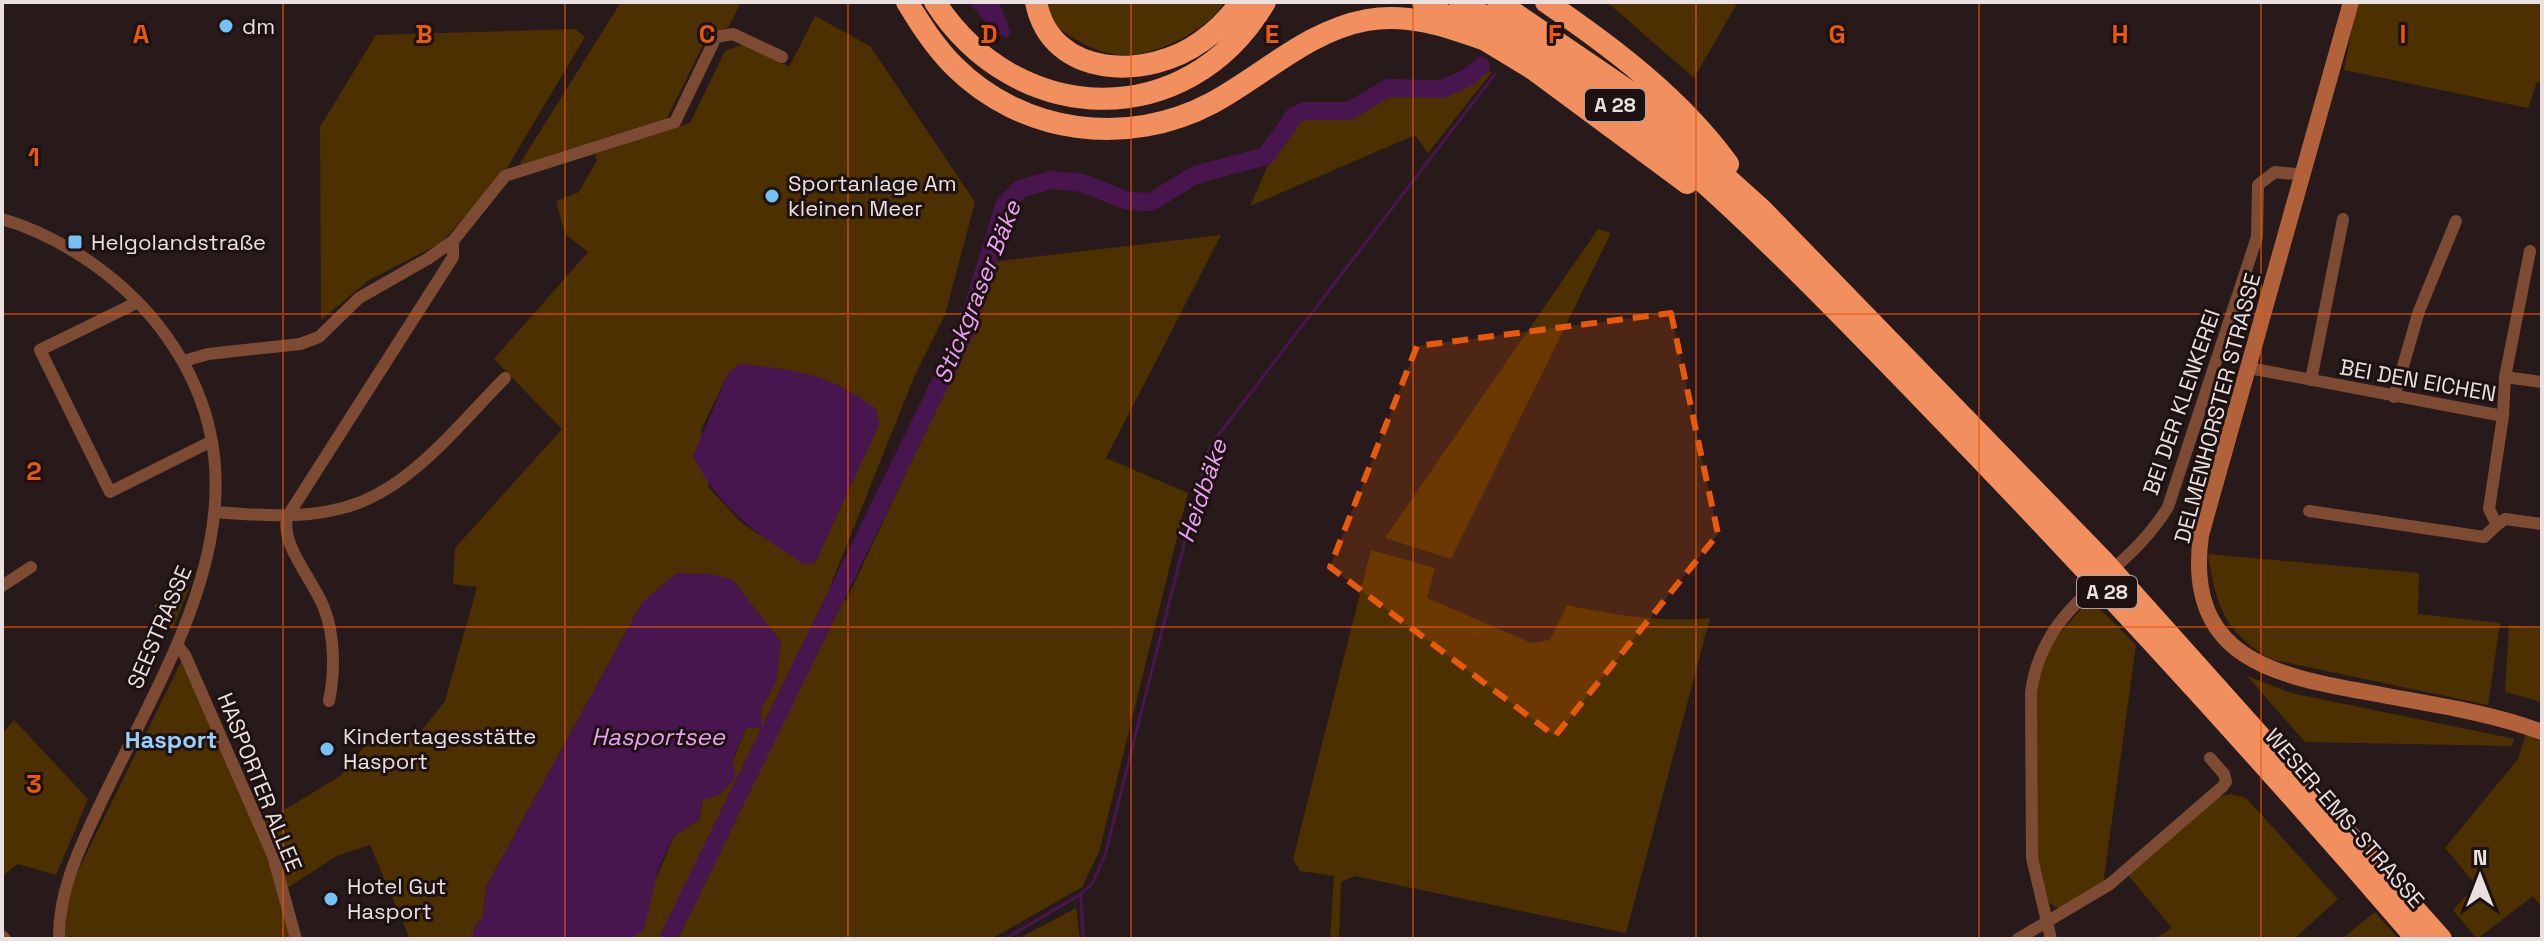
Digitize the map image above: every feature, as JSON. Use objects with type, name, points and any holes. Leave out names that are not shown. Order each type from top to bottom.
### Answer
[{"type":"highway","points":[[907,2],[952,64],[990,96],[1030,116],[1087,129],[1135,128],[1181,117],[1214,102],[1307,42],[1366,20],[1402,18],[1432,22],[1497,44]]},
{"type":"highway","points":[[935,2],[966,42],[1009,75],[1044,91],[1093,99],[1149,93],[1197,73],[1238,40],[1265,2]]},
{"type":"highway","points":[[1036,2],[1049,34],[1064,50],[1085,62],[1111,68],[1140,66],[1173,57],[1201,43],[1225,23],[1241,2]]},
{"type":"highway","points":[[1423,2],[1497,44],[1758,220]]},
{"type":"highway","name":"A 28","points":[[1460,2],[1526,42],[1618,107],[1758,220]]},
{"type":"highway","name":"A 28","points":[[1498,2],[1633,94],[1758,220],[1977,454],[2241,726]]},
{"type":"highway","points":[[1546,2],[1615,52],[1687,115],[1717,149],[1758,220]]},
{"type":"highway","name":"WESER-EMS-STRASSE","points":[[2241,726],[2417,939]]},
{"type":"highway","name":"WESER-EMS-STRASSE","points":[[2241,726],[2441,939]]},
{"type":"street","name":"DELMENHORSTER STRASSE","points":[[2351,2],[2199,554],[2203,597],[2231,644],[2247,658],[2282,676],[2492,717],[2542,732]]},
{"type":"street","points":[[184,361],[208,354],[300,344],[319,337],[368,292],[453,241],[505,176],[675,122],[716,37],[733,34],[782,57]]},
{"type":"street","name":"BEI DER KLENKEREI","points":[[2051,939],[2032,858],[2031,692],[2042,646],[2070,609],[2143,541],[2168,507],[2257,237],[2258,185],[2275,172],[2304,175]]},
{"type":"street","name":"SEESTRASSE","points":[[2,219],[66,247],[138,302],[184,361],[204,414],[210,442],[216,512],[207,564],[177,645],[78,855],[63,895],[59,939]]},
{"type":"street","points":[[2311,380],[2343,219]]},
{"type":"street","points":[[2394,397],[2419,311],[2456,221]]},
{"type":"street","points":[[329,701],[335,673],[326,612],[284,532],[287,517],[453,257],[453,241]]},
{"type":"street","points":[[2505,377],[2530,251]]},
{"type":"street","points":[[138,302],[40,350],[110,492],[210,442]]},
{"type":"street","name":"BEI DEN EICHEN","points":[[2249,368],[2503,416],[2505,377],[2542,382]]},
{"type":"street","points":[[216,512],[287,517],[360,502],[395,482],[505,378]]},
{"type":"street","points":[[2497,525],[2489,509],[2503,416]]},
{"type":"street","points":[[2309,511],[2484,537],[2505,519],[2542,524]]},
{"type":"street","points":[[2,586],[31,567]]},
{"type":"street","name":"HASPORTER ALLEE","points":[[177,645],[185,655],[273,856],[296,939]]},
{"type":"street","points":[[2018,939],[2110,884],[2222,787],[2226,782],[2224,774],[2210,758]]},
{"type":"highlighted area","points":[[1671,313],[1718,534],[1555,736],[1330,567],[1417,346]]},
{"type":"shaded area","points":[[621,2],[741,2],[728,28],[708,35],[667,118],[519,165]]},
{"type":"shaded area","points":[[1047,2],[1225,2],[1206,22],[1180,39],[1151,51],[1123,55],[1094,48],[1067,34],[1051,22]]},
{"type":"shaded area","points":[[1607,2],[1738,2],[1694,78]]},
{"type":"shaded area","points":[[2357,2],[2542,2],[2542,82],[2537,82],[2528,108],[2344,70]]},
{"type":"shaded area","points":[[815,16],[870,46],[975,202],[945,315],[915,375],[829,589],[846,601],[975,325],[991,262],[1221,235],[1106,458],[1188,493],[1099,852],[1082,887],[991,939],[676,939],[750,790],[663,939],[631,939],[674,836],[700,819],[702,800],[719,795],[746,728],[776,682],[749,602],[733,580],[677,573],[642,603],[486,887],[483,917],[473,929],[473,939],[402,939],[409,937],[370,845],[337,856],[287,888],[301,939],[65,939],[66,895],[182,660],[254,821],[271,818],[340,776],[368,742],[422,730],[445,701],[477,587],[453,584],[455,548],[562,429],[494,359],[588,252],[565,234],[556,201],[579,192],[597,160],[595,154],[690,123],[725,51],[744,44],[789,67]],"holes":[[[740,365],[763,367],[805,565],[742,523],[709,488],[701,430],[729,372]]]},
{"type":"shaded area","points":[[575,29],[585,37],[505,171],[441,243],[369,280],[321,320],[320,127],[376,35]]},
{"type":"shaded area","points":[[1485,68],[1492,72],[1428,153],[1415,135],[1250,206],[1272,156],[1299,119],[1360,110],[1389,94],[1430,97],[1445,93]]},
{"type":"shaded area","points":[[1598,229],[1611,233],[1451,559],[1385,538]]},
{"type":"shaded area","points":[[1371,550],[1435,568],[1427,598],[1531,643],[1550,640],[1567,605],[1638,617],[1710,618],[1626,933],[1355,876],[1341,882],[1339,939],[1330,939],[1334,876],[1300,871],[1293,859]]},
{"type":"shaded area","points":[[2208,554],[2419,573],[2418,614],[2500,623],[2488,705],[2270,659],[2242,638],[2225,616]]},
{"type":"shaded area","points":[[189,588],[172,630],[154,605]]},
{"type":"shaded area","points":[[2090,599],[2136,645],[2103,885],[2058,908],[2049,903],[2036,865],[2034,701],[2046,649]]},
{"type":"shaded area","points":[[2509,625],[2542,628],[2542,702],[2505,692]]},
{"type":"shaded area","points":[[2247,676],[2291,693],[2515,739],[2511,746],[2305,742]]},
{"type":"shaded area","points":[[14,720],[88,799],[56,875],[18,864],[2,876],[2,734]]},
{"type":"shaded area","points":[[2526,734],[2542,742],[2542,907],[2533,896],[2477,939],[2453,910],[2476,885],[2445,848],[2518,759]]},
{"type":"shaded area","points":[[2231,794],[2246,798],[2338,899],[2294,939],[2154,939],[2172,928],[2128,875],[2218,797]]},
{"type":"shaded area","points":[[1076,908],[1080,939],[1018,939]]},
{"type":"shaded area","points":[[2375,912],[2399,939],[2342,939]]},
{"type":"water","points":[[968,2],[999,2],[1011,33],[1006,38],[996,33]]},
{"type":"water","points":[[740,364],[812,375],[844,388],[877,410],[879,425],[815,563],[805,565],[740,518],[715,491],[693,456],[729,372]]},
{"type":"water","name":"Hasportsee","points":[[676,573],[711,574],[733,580],[781,642],[776,682],[761,709],[762,728],[746,728],[733,758],[735,779],[719,795],[702,800],[700,819],[674,836],[658,869],[644,930],[631,939],[473,939],[473,929],[483,917],[486,887],[642,603]]},
{"type":"waterway","name":"Stickgraser Bäke","points":[[668,939],[966,330],[1004,206],[1020,189],[1051,180],[1082,183],[1128,201],[1151,202],[1195,175],[1266,156],[1294,116],[1304,111],[1349,111],[1388,88],[1442,89],[1467,78],[1481,66]]},
{"type":"waterway","name":"Heidbäke","points":[[1005,939],[1081,894],[1092,884],[1105,855],[1207,454],[1216,438],[1495,74]]},
{"type":"waterway","points":[[1081,895],[1083,939]]},
{"type":"place","name":"dm","points":[[226,26]]},
{"type":"place","name":"Sportanlage Am kleinen Meer","points":[[772,196]]},
{"type":"place","name":"Helgolandstraße","points":[[75,242]]},
{"type":"place","name":"Kindertagesstätte Hasport","points":[[327,749]]},
{"type":"place","name":"Hotel Gut Hasport","points":[[331,899]]},
{"type":"district","name":"Hasport","points":[[171,739]]}]
